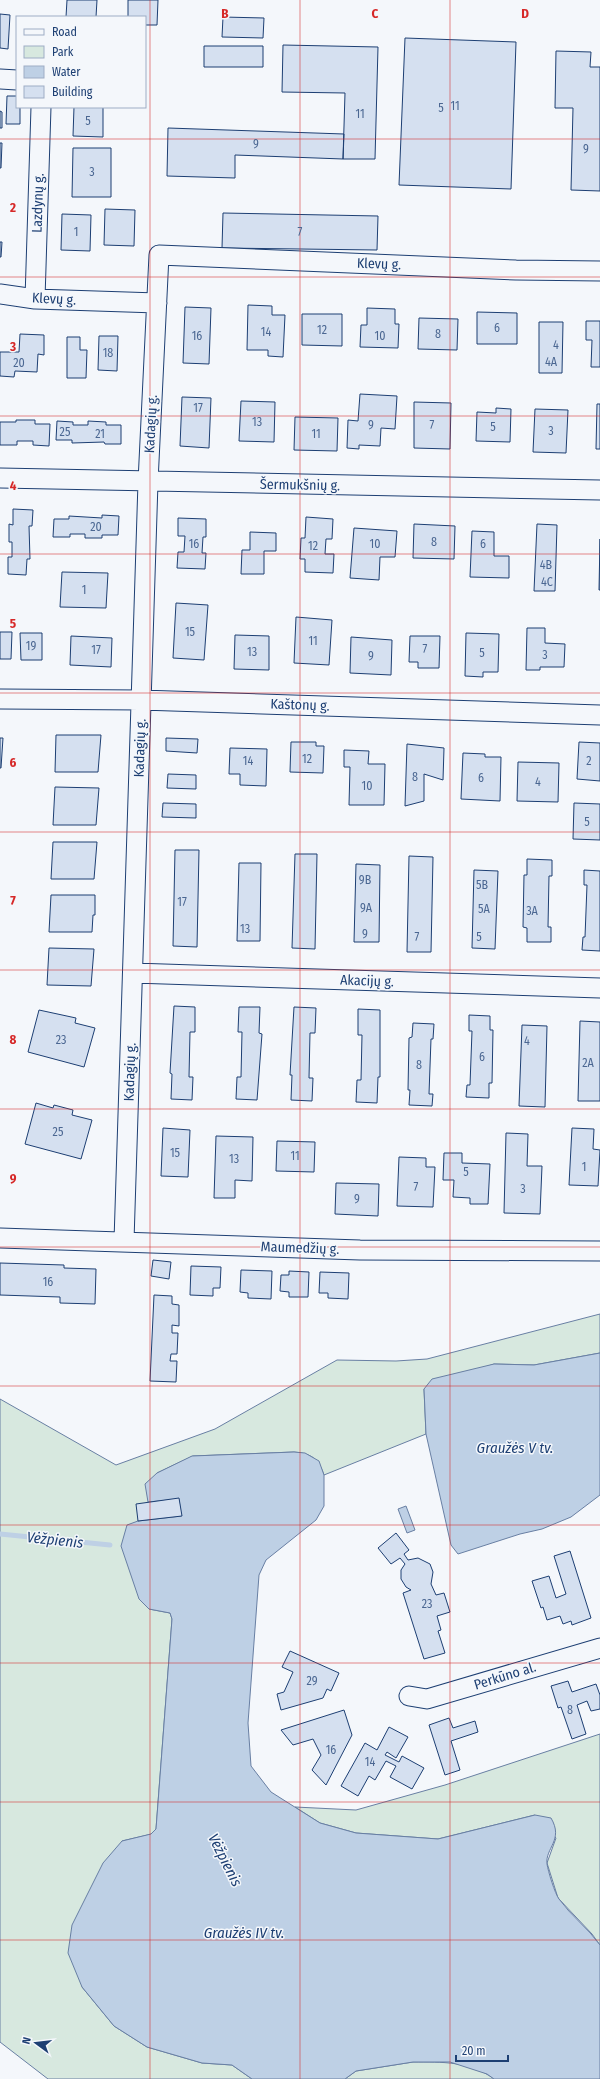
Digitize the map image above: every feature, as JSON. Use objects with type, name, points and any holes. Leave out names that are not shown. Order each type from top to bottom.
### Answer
[{"type":"street","points":[[0,79],[16,80]]},
{"type":"street","name":"Lazdynų g.","points":[[35,299],[41,108]]},
{"type":"street","name":"Klevų g.","points":[[158,255],[516,270],[600,271]]},
{"type":"street","name":"Kadagių g.","points":[[124,1241],[148,482],[158,255]]},
{"type":"street","name":"Klevų g.","points":[[0,294],[35,299],[157,302]]},
{"type":"street","name":"Šermukšnių g.","points":[[0,478],[600,490]]},
{"type":"street","name":"Kaštonų g.","points":[[0,699],[141,700],[600,715]]},
{"type":"street","name":"Akacijų g.","points":[[133,973],[600,988]]},
{"type":"street","name":"Maumedžių g.","points":[[0,1238],[360,1250],[600,1251]]},
{"type":"street","name":"Perkūno al.","points":[[409,1696],[428,1699],[600,1648]]},
{"type":"green space","points":[[600,1314],[600,1353],[534,1365],[494,1364],[424,1389],[426,1434],[324,1475],[314,1458],[305,1454],[294,1452],[193,1456],[157,1473],[179,1498],[182,1516],[138,1521],[149,1609],[170,1613],[172,1619],[156,1829],[152,1834],[122,1841],[82,1987],[114,2026],[147,2047],[202,2063],[232,2065],[252,2079],[48,2079],[0,2042],[0,1399],[116,1465],[215,1429],[337,1360],[396,1361],[427,1359]]},
{"type":"green space","points":[[600,1734],[600,1945],[592,1934],[558,1898],[547,1863],[556,1838],[535,1815],[438,1839],[356,1833],[320,1823],[295,1807],[356,1810],[445,1785]]},
{"type":"green space","points":[[413,2062],[445,2063],[465,2066],[485,2073],[494,2079],[345,2079],[356,2071]]},
{"type":"water","name":"Graužės V tv.","points":[[600,1353],[600,1495],[571,1517],[542,1529],[520,1534],[458,1554],[451,1545],[426,1434],[424,1389],[432,1379],[494,1364],[534,1365]]},
{"type":"water","name":"Graužės IV tv.","points":[[294,1452],[305,1453],[319,1461],[324,1475],[324,1506],[316,1520],[266,1560],[259,1575],[248,1723],[251,1766],[271,1792],[320,1823],[356,1833],[438,1839],[535,1815],[551,1818],[556,1832],[547,1858],[547,1864],[557,1896],[600,1945],[600,2079],[494,2079],[487,2074],[450,2062],[413,2062],[356,2071],[345,2079],[252,2079],[232,2065],[202,2063],[147,2047],[114,2026],[82,1987],[68,1953],[72,1925],[103,1863],[122,1841],[151,1834],[156,1829],[172,1619],[170,1613],[149,1609],[139,1599],[121,1546],[127,1525],[138,1521],[181,1516],[179,1499],[148,1502],[145,1484],[157,1473],[192,1456]]},
{"type":"water","points":[[406,1506],[415,1530],[407,1533],[398,1509]]},
{"type":"building","points":[[67,0],[97,0],[96,16],[66,16]]},
{"type":"building","points":[[128,0],[158,0],[157,25],[146,25],[146,16],[128,16]]},
{"type":"building","points":[[0,14],[10,15],[8,49],[0,48]]},
{"type":"building","points":[[223,17],[264,18],[263,38],[222,37]]},
{"type":"building","points":[[405,38],[516,42],[511,189],[399,185]]},
{"type":"building","points":[[283,45],[378,47],[375,159],[343,159],[345,93],[282,92]]},
{"type":"building","points":[[204,46],[263,46],[263,67],[204,67]]},
{"type":"building","points":[[556,51],[591,52],[590,67],[600,67],[600,191],[571,190],[573,108],[555,108]]},
{"type":"building","points":[[7,96],[16,96],[16,108],[20,108],[20,124],[6,124]]},
{"type":"building","points":[[74,108],[103,108],[103,137],[73,136]]},
{"type":"building","points":[[0,111],[2,112],[2,128],[0,128]]},
{"type":"building","points":[[168,128],[344,134],[343,159],[235,155],[235,178],[167,176]]},
{"type":"building","points":[[0,143],[2,143],[1,168],[0,168]]},
{"type":"building","points":[[73,148],[111,148],[111,197],[72,197]]},
{"type":"building","points":[[105,209],[135,210],[134,246],[104,245]]},
{"type":"building","points":[[223,213],[378,216],[377,250],[222,248]]},
{"type":"building","points":[[62,214],[91,215],[90,251],[61,250]]},
{"type":"building","points":[[0,242],[2,242],[1,257],[0,257]]},
{"type":"building","points":[[248,305],[272,306],[272,315],[285,315],[283,357],[268,356],[268,350],[247,350]]},
{"type":"building","points":[[185,307],[211,308],[209,364],[183,363]]},
{"type":"building","points":[[367,308],[395,309],[395,324],[399,324],[398,348],[360,347],[361,325],[367,325]]},
{"type":"building","points":[[477,312],[517,313],[517,344],[477,344]]},
{"type":"building","points":[[302,314],[342,314],[342,346],[302,345]]},
{"type":"building","points":[[419,318],[458,319],[457,350],[418,349]]},
{"type":"building","points":[[586,321],[600,321],[600,367],[591,367],[592,340],[586,340]]},
{"type":"building","points":[[539,322],[563,322],[562,373],[539,373]]},
{"type":"building","points":[[20,334],[44,335],[44,355],[38,354],[37,372],[15,371],[14,377],[0,376],[0,352],[19,352]]},
{"type":"building","points":[[99,336],[118,336],[117,371],[98,370]]},
{"type":"building","points":[[67,337],[80,337],[80,350],[87,350],[86,378],[67,378]]},
{"type":"building","points":[[360,394],[397,396],[395,429],[381,428],[380,446],[359,445],[359,449],[347,448],[348,420],[358,421]]},
{"type":"building","points":[[182,397],[211,398],[209,448],[180,446]]},
{"type":"building","points":[[241,401],[275,402],[274,442],[239,441]]},
{"type":"building","points":[[414,402],[451,403],[450,449],[414,448]]},
{"type":"building","points":[[597,404],[600,404],[600,449],[596,449]]},
{"type":"building","points":[[496,408],[511,409],[510,442],[476,441],[477,412],[496,413]]},
{"type":"building","points":[[535,409],[568,410],[566,453],[533,452]]},
{"type":"building","points":[[295,417],[338,418],[337,451],[294,450]]},
{"type":"building","points":[[16,420],[35,420],[35,424],[50,424],[49,446],[33,445],[33,441],[17,441],[17,445],[0,445],[0,422],[16,422]]},
{"type":"building","points":[[57,421],[73,422],[73,425],[88,425],[88,421],[106,422],[106,425],[121,425],[121,444],[105,444],[104,442],[72,443],[72,440],[56,440]]},
{"type":"building","points":[[13,509],[33,510],[32,526],[29,526],[30,559],[27,559],[26,575],[8,574],[8,557],[12,557],[12,542],[9,542],[9,524],[13,525]]},
{"type":"building","points":[[102,515],[119,516],[118,535],[102,535],[102,538],[85,538],[85,534],[70,534],[70,537],[53,537],[54,519],[69,519],[69,516],[102,518]]},
{"type":"building","points":[[306,517],[333,519],[332,539],[326,539],[325,554],[334,554],[333,573],[305,572],[305,559],[300,559],[301,538],[305,538]]},
{"type":"building","points":[[178,518],[206,519],[206,537],[203,537],[202,553],[206,553],[205,569],[177,568],[178,552],[184,552],[185,536],[178,536]]},
{"type":"building","points":[[414,524],[455,526],[454,559],[413,558]]},
{"type":"building","points":[[537,524],[557,525],[555,591],[534,591]]},
{"type":"building","points":[[354,528],[397,531],[395,557],[380,557],[379,580],[350,578]]},
{"type":"building","points":[[472,531],[494,532],[494,556],[509,556],[509,578],[470,577]]},
{"type":"building","points":[[250,532],[276,533],[276,551],[264,551],[264,574],[241,574],[242,550],[250,550]]},
{"type":"building","points":[[600,539],[600,590],[599,590]]},
{"type":"building","points":[[62,572],[108,573],[106,608],[60,607]]},
{"type":"building","points":[[176,603],[208,605],[204,660],[173,658]]},
{"type":"building","points":[[296,617],[332,620],[329,665],[294,663]]},
{"type":"building","points":[[527,628],[545,628],[545,643],[565,644],[564,667],[540,667],[540,670],[526,670]]},
{"type":"building","points":[[0,632],[12,632],[11,659],[0,659]]},
{"type":"building","points":[[20,633],[42,633],[42,660],[21,660]]},
{"type":"building","points":[[466,633],[499,634],[498,672],[483,672],[483,677],[465,676]]},
{"type":"building","points":[[235,635],[269,636],[269,670],[234,669]]},
{"type":"building","points":[[71,636],[112,638],[111,667],[70,665]]},
{"type":"building","points":[[410,636],[440,636],[439,668],[418,668],[418,662],[409,662]]},
{"type":"building","points":[[351,637],[392,640],[391,675],[350,673]]},
{"type":"building","points":[[56,735],[101,735],[98,772],[55,772]]},
{"type":"building","points":[[0,738],[3,738],[1,768],[0,768]]},
{"type":"building","points":[[166,738],[198,739],[197,753],[166,751]]},
{"type":"building","points":[[291,742],[316,742],[316,746],[324,746],[323,773],[290,772]]},
{"type":"building","points":[[579,742],[600,743],[600,781],[577,779]]},
{"type":"building","points":[[407,744],[444,748],[443,780],[424,774],[424,801],[405,806]]},
{"type":"building","points":[[230,748],[267,749],[266,786],[240,785],[240,774],[229,774]]},
{"type":"building","points":[[344,750],[369,751],[368,764],[385,764],[384,805],[349,805],[350,767],[344,767]]},
{"type":"building","points":[[463,753],[485,754],[485,757],[501,757],[500,801],[461,799]]},
{"type":"building","points":[[518,762],[559,763],[558,802],[517,801]]},
{"type":"building","points":[[168,774],[196,775],[196,789],[167,788]]},
{"type":"building","points":[[55,787],[99,788],[96,825],[53,825]]},
{"type":"building","points":[[163,803],[196,804],[196,818],[162,817]]},
{"type":"building","points":[[574,803],[600,804],[600,840],[573,839]]},
{"type":"building","points":[[53,842],[97,842],[94,879],[51,879]]},
{"type":"building","points":[[175,850],[199,850],[197,947],[173,946]]},
{"type":"building","points":[[295,854],[317,854],[315,949],[292,948]]},
{"type":"building","points":[[409,856],[433,857],[431,952],[407,952]]},
{"type":"building","points":[[527,859],[552,860],[552,876],[549,876],[548,927],[551,927],[551,942],[527,942],[527,928],[523,927],[524,875],[527,875]]},
{"type":"building","points":[[239,863],[261,863],[260,941],[237,941]]},
{"type":"building","points":[[356,864],[380,865],[379,942],[354,942]]},
{"type":"building","points":[[474,870],[498,871],[495,949],[472,948]]},
{"type":"building","points":[[584,870],[600,871],[600,951],[582,950],[583,937],[585,937],[587,885],[584,885]]},
{"type":"building","points":[[51,895],[95,895],[95,915],[93,915],[92,932],[49,932]]},
{"type":"building","points":[[49,948],[94,949],[91,986],[47,985]]},
{"type":"building","points":[[174,1006],[195,1007],[195,1032],[190,1032],[189,1077],[193,1077],[192,1100],[171,1099],[172,1074],[170,1073]]},
{"type":"building","points":[[239,1007],[260,1007],[259,1033],[262,1034],[257,1100],[236,1099],[237,1077],[241,1077],[242,1032],[238,1032]]},
{"type":"building","points":[[294,1007],[316,1008],[315,1033],[310,1033],[309,1078],[313,1078],[312,1101],[291,1100],[292,1075],[290,1075]]},
{"type":"building","points":[[358,1009],[380,1010],[380,1077],[378,1077],[377,1103],[356,1102],[357,1080],[361,1080],[362,1035],[358,1035]]},
{"type":"building","points":[[39,1010],[76,1018],[75,1023],[95,1028],[84,1067],[28,1052]]},
{"type":"building","points":[[469,1015],[490,1016],[490,1030],[493,1030],[492,1083],[489,1083],[489,1098],[466,1097],[467,1085],[470,1085],[472,1031],[469,1031]]},
{"type":"building","points":[[580,1021],[600,1022],[600,1101],[578,1101]]},
{"type":"building","points":[[413,1023],[434,1024],[433,1039],[431,1039],[429,1094],[433,1094],[432,1106],[409,1105],[409,1038],[412,1037]]},
{"type":"building","points":[[522,1025],[547,1026],[545,1107],[519,1106]]},
{"type":"building","points":[[36,1103],[53,1108],[54,1105],[73,1110],[72,1115],[92,1120],[81,1159],[25,1144]]},
{"type":"building","points":[[163,1128],[190,1130],[188,1177],[161,1176]]},
{"type":"building","points":[[572,1128],[594,1129],[593,1149],[600,1150],[598,1186],[569,1185]]},
{"type":"building","points":[[506,1133],[528,1134],[527,1166],[542,1166],[540,1214],[504,1213]]},
{"type":"building","points":[[216,1136],[253,1137],[252,1181],[235,1180],[235,1198],[214,1198]]},
{"type":"building","points":[[277,1141],[315,1142],[314,1172],[276,1171]]},
{"type":"building","points":[[444,1153],[462,1153],[462,1163],[490,1164],[488,1204],[470,1204],[470,1198],[453,1197],[454,1180],[443,1180]]},
{"type":"building","points":[[399,1157],[426,1158],[426,1167],[435,1167],[433,1207],[397,1206]]},
{"type":"building","points":[[336,1183],[379,1184],[378,1216],[335,1214]]},
{"type":"building","points":[[153,1260],[171,1262],[169,1279],[151,1276]]},
{"type":"building","points":[[0,1263],[64,1265],[64,1268],[96,1269],[95,1304],[60,1303],[60,1297],[0,1295]]},
{"type":"building","points":[[191,1266],[221,1267],[220,1288],[213,1288],[213,1296],[190,1295]]},
{"type":"building","points":[[241,1270],[272,1271],[271,1299],[248,1298],[248,1293],[240,1292]]},
{"type":"building","points":[[289,1271],[309,1272],[308,1297],[289,1297],[289,1292],[280,1291],[281,1275],[289,1275]]},
{"type":"building","points":[[320,1272],[349,1273],[348,1299],[328,1298],[328,1293],[319,1293]]},
{"type":"building","points":[[154,1295],[172,1296],[172,1304],[179,1305],[179,1326],[172,1325],[172,1333],[178,1333],[177,1354],[171,1354],[170,1361],[177,1361],[176,1382],[150,1381]]},
{"type":"building","points":[[179,1498],[182,1516],[138,1521],[136,1504]]},
{"type":"building","points":[[396,1533],[409,1550],[404,1554],[408,1560],[418,1558],[430,1564],[433,1572],[431,1584],[436,1595],[444,1593],[450,1612],[437,1616],[441,1630],[438,1631],[445,1653],[424,1659],[403,1593],[411,1590],[406,1587],[401,1579],[401,1570],[405,1564],[400,1558],[391,1564],[378,1548]]},
{"type":"building","points":[[570,1551],[591,1618],[572,1625],[571,1621],[563,1624],[560,1616],[547,1620],[543,1607],[541,1608],[532,1581],[549,1576],[556,1598],[566,1594],[554,1556]]},
{"type":"building","points":[[290,1651],[339,1673],[331,1691],[327,1689],[323,1698],[281,1710],[277,1694],[284,1692],[293,1672],[282,1667]]},
{"type":"building","points":[[568,1681],[572,1692],[596,1684],[600,1695],[600,1709],[591,1711],[587,1701],[577,1705],[586,1734],[572,1739],[561,1707],[558,1708],[551,1686]]},
{"type":"building","points":[[344,1710],[352,1735],[326,1785],[312,1770],[321,1755],[313,1739],[293,1745],[281,1730]]},
{"type":"building","points":[[449,1718],[453,1728],[475,1721],[478,1732],[451,1741],[460,1770],[445,1775],[429,1725]]},
{"type":"building","points":[[389,1727],[408,1737],[396,1758],[387,1752],[385,1755],[399,1762],[402,1756],[424,1768],[412,1789],[390,1777],[396,1766],[386,1761],[375,1780],[369,1776],[358,1796],[341,1786],[365,1743],[377,1750]]},
{"type":"waterway","name":"Vėžpienis","points":[[0,1534],[110,1545]]}]
